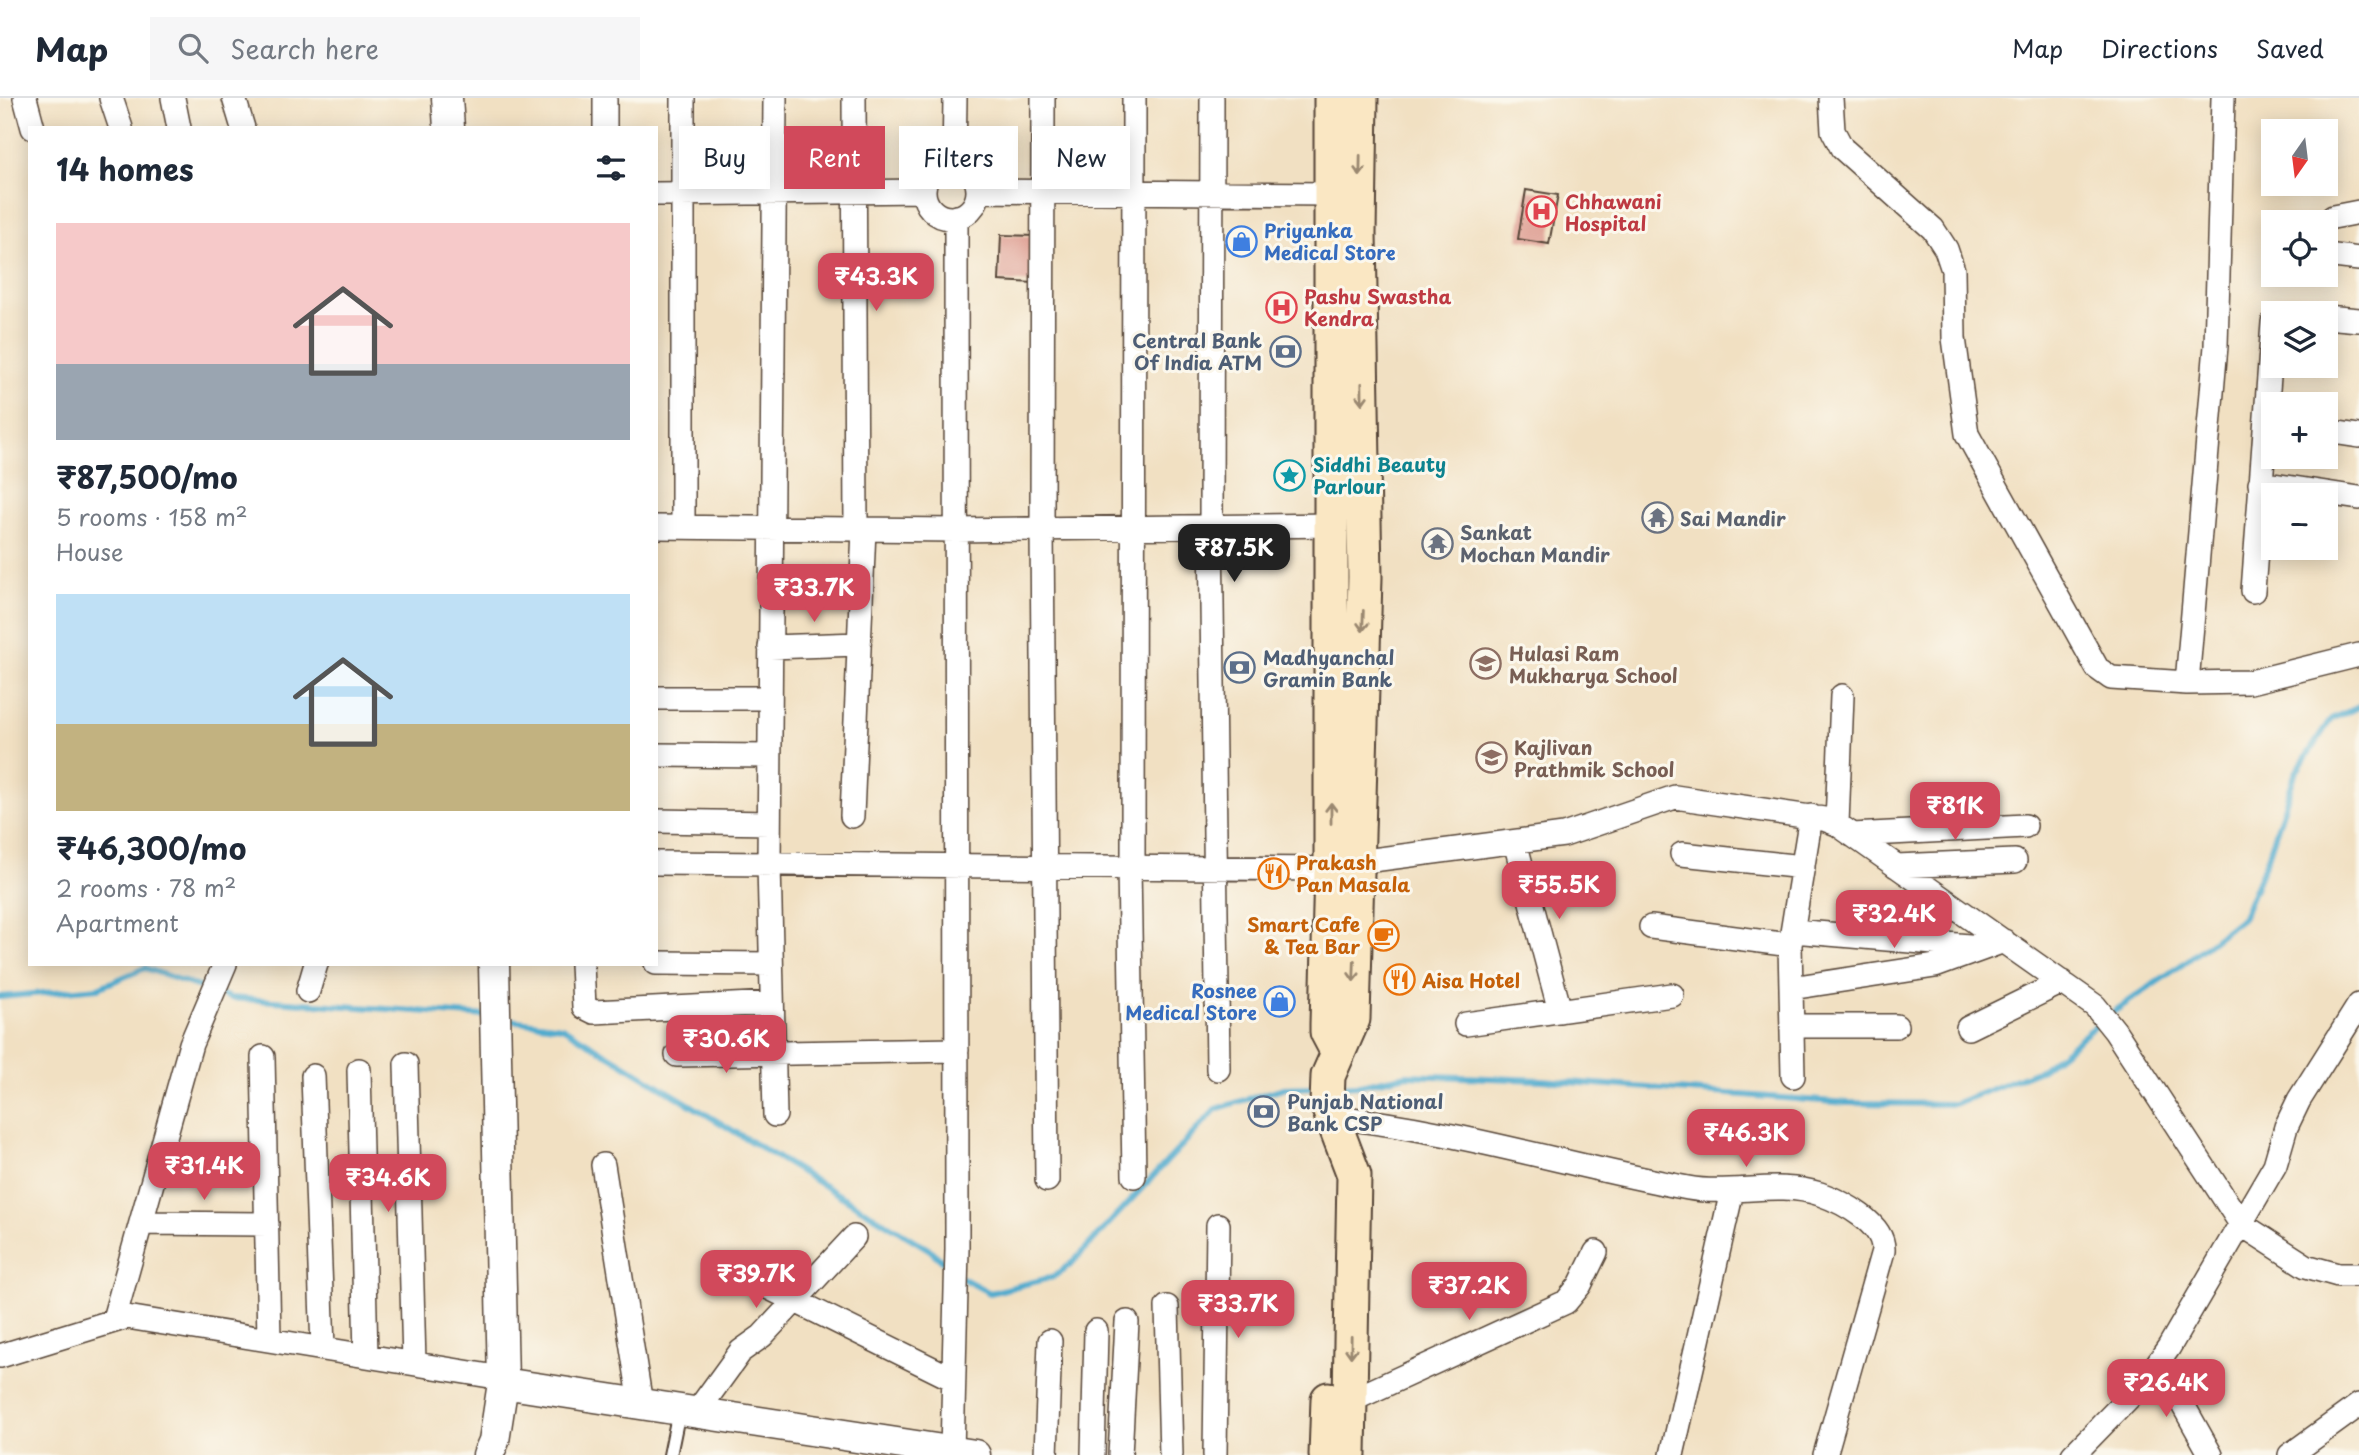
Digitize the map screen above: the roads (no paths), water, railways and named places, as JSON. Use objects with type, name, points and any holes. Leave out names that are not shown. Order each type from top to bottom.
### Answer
[{"type":"main road","points":[[1331,98],[1331,525],[1344,865]]},
{"type":"main road","points":[[1326,1455],[1334,1188],[1333,1097],[1327,1032],[1344,865],[1365,577],[1359,233],[1361,98]]},
{"type":"main road","points":[[1333,1097],[1354,1185],[1349,1455]]},
{"type":"street","points":[[25,98],[32,126]]},
{"type":"street","points":[[111,98],[120,126]]},
{"type":"street","points":[[173,98],[179,126]]},
{"type":"street","points":[[234,98],[242,126]]},
{"type":"street","points":[[447,98],[449,126]]},
{"type":"street","points":[[605,98],[605,126]]},
{"type":"street","points":[[683,527],[684,98]]},
{"type":"street","points":[[775,98],[769,756],[775,1115]]},
{"type":"street","points":[[852,816],[859,644],[860,529],[853,192],[854,98]]},
{"type":"street","points":[[955,98],[955,126]]},
{"type":"street","points":[[1043,98],[1042,528],[1047,1180]]},
{"type":"street","points":[[1134,98],[1131,866],[1134,1176]]},
{"type":"street","points":[[1212,98],[1211,526],[1218,1069]]},
{"type":"street","points":[[1831,98],[1833,131],[1842,148],[1933,229],[1946,248],[1953,270],[1954,338],[1967,434],[2097,668],[2111,678],[2186,683],[2250,682],[2359,655]]},
{"type":"street","points":[[2186,683],[2216,346],[2223,98]]},
{"type":"street","points":[[658,194],[924,191],[931,209],[947,218],[956,217],[972,208],[978,191],[1331,194]]},
{"type":"street","points":[[2338,217],[2359,212]]},
{"type":"street","points":[[0,1356],[114,1319],[138,1318],[414,1363],[640,1405],[960,1454],[953,1379],[957,1249],[956,217]]},
{"type":"street","points":[[2338,256],[2359,259]]},
{"type":"street","points":[[2338,318],[2359,320]]},
{"type":"street","points":[[2253,591],[2269,378]]},
{"type":"street","points":[[2338,433],[2359,436]]},
{"type":"street","points":[[2260,483],[2359,498]]},
{"type":"street","points":[[658,527],[956,530],[1331,525]]},
{"type":"street","points":[[770,647],[859,644]]},
{"type":"street","points":[[1842,696],[1844,830]]},
{"type":"street","points":[[658,698],[770,698]]},
{"type":"street","points":[[658,755],[769,756]]},
{"type":"street","points":[[658,863],[1217,867],[1344,865],[1564,835],[1675,797],[1811,816],[1844,830],[1896,866],[1996,945],[2062,982],[2095,1006],[2115,1031],[2241,1224],[2306,1266],[2338,1275],[2359,1275]]},
{"type":"street","points":[[1793,1076],[1791,938],[1811,816]]},
{"type":"street","points":[[658,821],[769,822]]},
{"type":"street","points":[[1844,830],[2025,826]]},
{"type":"street","points":[[1516,842],[1560,1011]]},
{"type":"street","points":[[1682,854],[1803,867]]},
{"type":"street","points":[[1896,866],[2015,861]]},
{"type":"street","points":[[1651,927],[1791,938],[1996,945]]},
{"type":"street","points":[[1791,988],[1935,966],[1996,945]]},
{"type":"street","points":[[658,963],[771,964]]},
{"type":"street","points":[[308,991],[316,966]]},
{"type":"street","points":[[488,1455],[494,1441],[503,1381],[494,966]]},
{"type":"street","points":[[582,966],[582,1000],[584,1007],[594,1012],[772,1003]]},
{"type":"street","points":[[114,1319],[191,1044],[221,973]]},
{"type":"street","points":[[1968,1028],[2062,982]]},
{"type":"street","points":[[1466,1024],[1672,995]]},
{"type":"street","points":[[2073,1455],[2159,1362],[2275,1165],[2286,1127],[2299,1100],[2359,1006]]},
{"type":"street","points":[[1792,1026],[1896,1026]]},
{"type":"street","points":[[677,1055],[773,1051],[957,1050]]},
{"type":"street","points":[[263,1057],[270,1339]]},
{"type":"street","points":[[406,1064],[414,1363]]},
{"type":"street","points":[[359,1070],[366,1355]]},
{"type":"street","points":[[313,1076],[323,1348]]},
{"type":"street","points":[[1333,1097],[1398,1124],[1688,1188],[1732,1191],[1798,1189],[1822,1195],[1872,1225],[1884,1241],[1825,1455]]},
{"type":"street","points":[[603,1165],[640,1405]]},
{"type":"street","points":[[1672,1455],[1732,1191]]},
{"type":"street","points":[[141,1223],[267,1224]]},
{"type":"street","points":[[1214,1455],[1218,1225]]},
{"type":"street","points":[[688,1412],[741,1351],[762,1336],[786,1298],[854,1237]]},
{"type":"street","points":[[1350,1401],[1566,1302],[1580,1285],[1596,1252]]},
{"type":"street","points":[[735,1270],[786,1298],[953,1379]]},
{"type":"street","points":[[1167,1307],[1171,1455]]},
{"type":"street","points":[[1120,1455],[1127,1322]]},
{"type":"street","points":[[1093,1455],[1096,1331]]},
{"type":"street","points":[[1046,1455],[1050,1341]]},
{"type":"street","points":[[2159,1362],[2211,1455]]},
{"type":"street","points":[[2290,1455],[2359,1405]]},
{"type":"lane","points":[[670,1455],[688,1412]]},
{"type":"waterway","points":[[2109,1015],[2183,964],[2243,917],[2268,857],[2295,774],[2331,719],[2359,707]]},
{"type":"waterway","points":[[0,997],[98,988],[145,968],[208,990]]},
{"type":"waterway","points":[[218,993],[230,998],[486,1016]]},
{"type":"waterway","points":[[503,1019],[562,1027],[930,1250],[951,1269]]},
{"type":"waterway","points":[[1336,1086],[1360,1085],[1407,1075],[1542,1080],[1848,1103],[1954,1104],[2042,1069],[2101,1022]]},
{"type":"waterway","points":[[962,1278],[990,1293],[1053,1277],[1073,1262],[1216,1109],[1283,1088],[1318,1087]]},
{"type":"place","name":"Chhawani Hospital","points":[[1542,212]]},
{"type":"place","name":"Priyanka Medical Store","points":[[1241,241]]},
{"type":"place","name":"Pashu Swastha Kendra","points":[[1281,307]]},
{"type":"place","name":"Central Bank Of India ATM","points":[[1285,351]]},
{"type":"place","name":"Siddhi Beauty Parlour","points":[[1290,475]]},
{"type":"place","name":"Sai Mandir","points":[[1657,518]]},
{"type":"place","name":"Sankat Mochan Mandir","points":[[1437,543]]},
{"type":"place","name":"Hulasi Ram Mukharya School","points":[[1486,664]]},
{"type":"place","name":"Madhyanchal Gramin Bank","points":[[1240,668]]},
{"type":"place","name":"Kajlivan Prathmik School","points":[[1491,758]]},
{"type":"place","name":"Prakash Pan Masala","points":[[1273,873]]},
{"type":"place","name":"Smart Cafe & Tea Bar","points":[[1383,935]]},
{"type":"place","name":"Aisa Hotel","points":[[1399,980]]},
{"type":"place","name":"Rosnee Medical Store","points":[[1280,1001]]},
{"type":"place","name":"Punjab National Bank CSP","points":[[1264,1112]]}]
